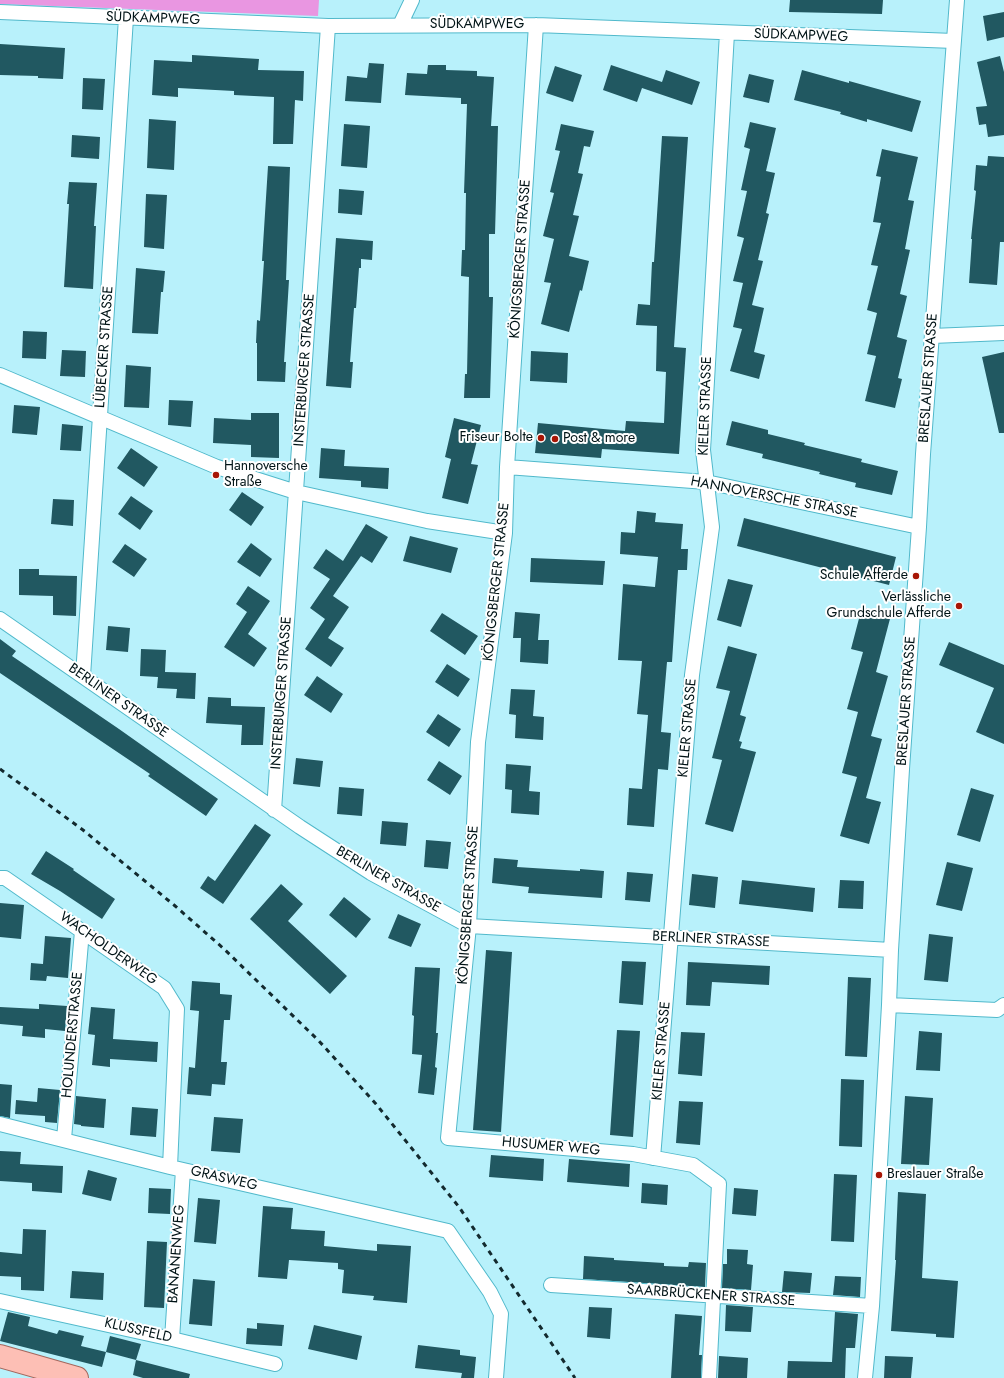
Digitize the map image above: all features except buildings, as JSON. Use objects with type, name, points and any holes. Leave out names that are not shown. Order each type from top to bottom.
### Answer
[{"type":"main road","points":[[0,1356],[77,1378]]},
{"type":"street","points":[[400,25],[412,0]]},
{"type":"street","name":"BRESLAUER STRASSE","points":[[865,1378],[872,1306],[891,950],[902,769],[920,527],[923,454],[957,0]]},
{"type":"street","name":"SÜDKAMPWEG","points":[[0,12],[328,26],[536,25],[954,41]]},
{"type":"street","name":"LÜBECKER STRASSE","points":[[83,676],[126,18]]},
{"type":"street","name":"KÖNIGSBERGER STRASSE","points":[[448,1138],[469,926],[478,742],[505,533],[507,467],[536,25]]},
{"type":"street","name":"INSTERBURGER STRASSE","points":[[274,810],[328,26]]},
{"type":"street","name":"KIELER STRASSE","points":[[653,1158],[672,938],[692,675],[712,527],[703,450],[727,33]]},
{"type":"street","points":[[932,336],[1004,333]]},
{"type":"street","points":[[0,375],[217,467],[296,492],[427,521],[505,533]]},
{"type":"street","name":"HANNOVERSCHE STRASSE","points":[[507,467],[706,482],[920,527]]},
{"type":"street","name":"BERLINER STRASSE","points":[[0,620],[83,676],[274,810],[370,873],[469,926],[891,950]]},
{"type":"street","name":"WACHOLDERWEG","points":[[0,878],[5,878],[164,988],[177,1009],[176,1168]]},
{"type":"street","name":"HOLUNDERSTRASSE","points":[[64,1140],[82,931]]},
{"type":"street","points":[[889,1005],[996,1010],[1004,1005]]},
{"type":"street","name":"GRASWEG","points":[[0,1124],[176,1168],[448,1231],[490,1292],[501,1314],[496,1378]]},
{"type":"street","name":"HUSUMER WEG","points":[[448,1138],[633,1154],[653,1158]]},
{"type":"street","points":[[653,1158],[692,1166],[719,1184],[709,1378]]},
{"type":"street","name":"BANANENWEG","points":[[172,1339],[176,1168]]},
{"type":"street","name":"SAARBRÜCKENER STRASSE","points":[[551,1285],[872,1306]]},
{"type":"street","name":"KLUSSFELD","points":[[0,1301],[172,1339],[275,1364]]},
{"type":"shaded area","points":[[0,0],[319,0],[318,16],[0,4]]},
{"type":"railway","points":[[0,769],[83,830],[174,905],[223,948],[319,1041],[376,1104],[459,1207],[575,1378]]},
{"type":"place","name":"Friseur Bolte","points":[[541,438]]},
{"type":"place","name":"Post & more","points":[[555,439]]},
{"type":"place","name":"Hannoversche Straße","points":[[216,475]]},
{"type":"place","name":"Schule Afferde","points":[[916,576]]},
{"type":"place","name":"Verlässliche Grundschule Afferde","points":[[959,606]]},
{"type":"place","name":"Breslauer Straße","points":[[879,1175]]}]
